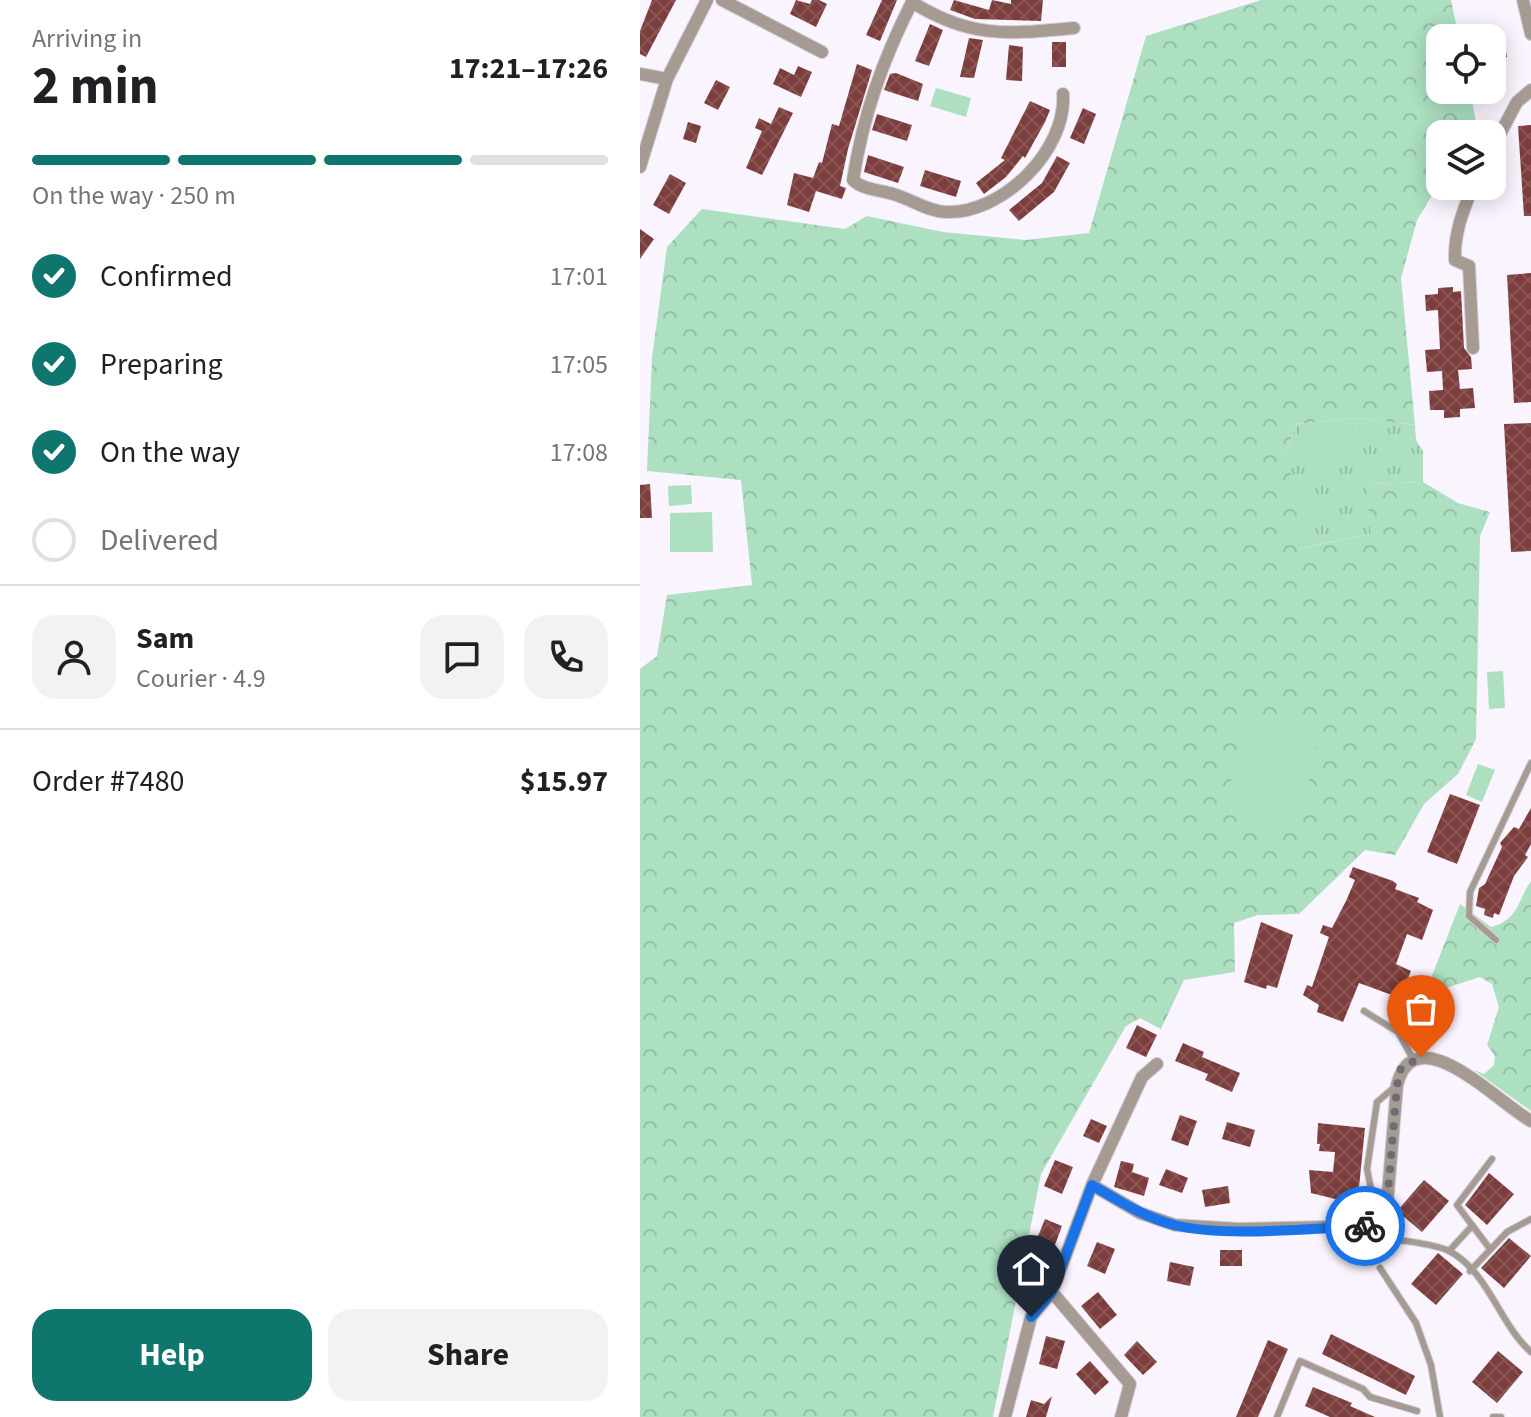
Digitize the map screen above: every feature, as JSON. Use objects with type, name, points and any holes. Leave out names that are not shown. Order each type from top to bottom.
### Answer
[{"type":"street","points":[[640,167],[667,79],[707,0]]},
{"type":"street","points":[[722,0],[822,52]]},
{"type":"street","points":[[1523,0],[1531,34]]},
{"type":"street","points":[[1063,94],[1063,115],[1037,160],[1010,192],[984,206],[939,211],[898,195],[859,185],[853,180],[867,109],[885,56],[913,1],[978,32],[1015,33],[1074,28]]},
{"type":"street","points":[[640,74],[667,79]]},
{"type":"street","points":[[1506,123],[1517,102],[1531,90]]},
{"type":"street","points":[[1467,200],[1460,217],[1455,260],[1469,266],[1473,348]]},
{"type":"street","points":[[1388,1238],[1386,1217],[1401,1068],[1413,1059],[1433,1058],[1450,1065],[1531,1121]]},
{"type":"street","points":[[1005,1417],[1031,1317],[1052,1292],[1092,1185],[1142,1077],[1157,1064]]},
{"type":"street","points":[[1092,1185],[1140,1213],[1199,1228],[1368,1226],[1381,1223],[1386,1217]]},
{"type":"street","points":[[1052,1292],[1127,1378],[1130,1390],[1121,1417]]},
{"type":"lane","points":[[1496,940],[1469,916],[1470,892],[1531,763]]},
{"type":"lane","points":[[1364,1011],[1398,1032],[1413,1059]]},
{"type":"lane","points":[[1388,1204],[1373,1199],[1367,1169],[1377,1102],[1397,1085]]},
{"type":"lane","points":[[1490,1249],[1472,1226],[1472,1221],[1457,1205],[1492,1159]]},
{"type":"lane","points":[[1470,1271],[1507,1232],[1531,1219]]},
{"type":"lane","points":[[1449,1251],[1472,1226]]},
{"type":"lane","points":[[1388,1238],[1449,1251],[1496,1302],[1514,1335],[1531,1352]]},
{"type":"lane","points":[[1380,1268],[1416,1323],[1431,1365],[1440,1417]]},
{"type":"lane","points":[[1277,1417],[1300,1361],[1363,1389],[1370,1397],[1417,1411]]},
{"type":"lane","points":[[1493,1417],[1501,1417]]},
{"type":"green space","points":[[1261,0],[1451,0],[1456,24],[1426,24],[1426,104],[1473,104],[1476,120],[1426,120],[1426,200],[1429,200],[1417,220],[1401,278],[1415,425],[1356,418],[1297,424],[1283,458],[1307,509],[1298,549],[1371,534],[1366,484],[1423,482],[1458,503],[1490,512],[1480,536],[1476,739],[1458,774],[1424,804],[1395,855],[1365,850],[1299,914],[1258,915],[1234,923],[1235,972],[1184,980],[1161,1029],[1140,1018],[1126,1026],[1041,1174],[993,1417],[640,1417],[640,669],[657,656],[667,595],[752,585],[741,480],[647,471],[652,358],[667,247],[702,209],[845,229],[867,216],[943,232],[1026,240],[1089,233],[1146,36]]},
{"type":"green space","points":[[936,88],[971,98],[966,117],[930,106]]},
{"type":"green space","points":[[1356,418],[1415,425],[1416,440],[1423,451],[1423,482],[1367,484],[1371,534],[1297,549],[1283,458],[1297,424]]},
{"type":"green space","points":[[1352,426],[1353,459],[1301,462],[1300,428]]},
{"type":"green space","points":[[691,485],[692,504],[669,506],[668,486]]},
{"type":"green space","points":[[712,512],[713,552],[670,552],[670,513]]},
{"type":"green space","points":[[1503,671],[1505,708],[1489,709],[1487,672]]},
{"type":"green space","points":[[1245,714],[1320,730],[1298,830],[1224,814]]},
{"type":"green space","points":[[1478,764],[1495,770],[1482,802],[1466,795]]},
{"type":"green space","points":[[1531,881],[1531,1111],[1474,1070],[1484,1074],[1494,1065],[1495,1056],[1487,1045],[1499,1007],[1492,984],[1480,977],[1446,988],[1427,1005],[1426,991],[1460,904],[1491,927],[1512,915]]},
{"type":"building","points":[[652,0],[676,0],[646,57],[640,54],[640,31]]},
{"type":"building","points":[[796,0],[810,4],[812,0],[819,0],[827,4],[816,27],[790,14]]},
{"type":"building","points":[[882,0],[897,0],[880,41],[866,35]]},
{"type":"building","points":[[954,0],[989,10],[992,0],[1011,4],[1011,0],[1043,0],[1041,21],[975,19],[950,10]]},
{"type":"building","points":[[930,24],[943,30],[929,66],[915,61]]},
{"type":"building","points":[[969,38],[983,40],[974,78],[960,77]]},
{"type":"building","points":[[1052,42],[1066,42],[1066,67],[1052,67]]},
{"type":"building","points":[[1009,45],[1023,47],[1022,81],[1006,80]]},
{"type":"building","points":[[857,64],[872,70],[848,149],[840,186],[846,188],[842,199],[816,191],[809,212],[787,205],[794,173],[813,178],[819,162],[822,163],[832,124],[839,126]]},
{"type":"building","points":[[798,66],[812,72],[801,97],[773,84],[780,68],[794,75]]},
{"type":"building","points":[[896,73],[923,84],[918,101],[884,90],[890,74]]},
{"type":"building","points":[[716,80],[730,87],[718,110],[704,103]]},
{"type":"building","points":[[1030,101],[1050,110],[1045,122],[1025,158],[1023,156],[1006,177],[984,194],[976,183],[1005,160],[1001,158]]},
{"type":"building","points":[[779,107],[793,113],[762,175],[746,168],[762,131],[755,128],[759,118],[771,124]]},
{"type":"building","points":[[1083,108],[1096,114],[1084,144],[1070,138]]},
{"type":"building","points":[[877,114],[912,125],[907,141],[872,130]]},
{"type":"building","points":[[688,122],[701,126],[696,143],[683,139]]},
{"type":"building","points":[[1531,125],[1531,216],[1524,216],[1518,126]]},
{"type":"building","points":[[868,155],[904,167],[898,183],[864,172]]},
{"type":"building","points":[[1057,156],[1070,163],[1054,192],[1019,221],[1009,210],[1042,183]]},
{"type":"building","points":[[925,170],[961,181],[956,197],[920,186]]},
{"type":"building","points":[[670,174],[686,183],[669,214],[653,205]]},
{"type":"building","points":[[640,229],[654,239],[640,259]]},
{"type":"building","points":[[1531,273],[1531,402],[1514,403],[1507,275]]},
{"type":"building","points":[[1453,287],[1453,292],[1461,291],[1464,348],[1471,357],[1472,369],[1458,370],[1460,389],[1473,388],[1475,408],[1460,409],[1460,417],[1444,418],[1444,410],[1430,410],[1429,391],[1443,390],[1442,371],[1427,372],[1425,350],[1440,349],[1438,310],[1426,311],[1425,295],[1438,294],[1438,288]]},
{"type":"building","points":[[1531,423],[1531,551],[1511,552],[1504,424]]},
{"type":"building","points":[[650,484],[652,518],[640,518],[640,485]]},
{"type":"building","points":[[1450,794],[1480,805],[1457,864],[1427,852]]},
{"type":"building","points":[[1531,808],[1531,844],[1525,855],[1528,857],[1514,876],[1499,915],[1494,913],[1493,918],[1484,915],[1485,909],[1476,906],[1479,888],[1485,884],[1502,847],[1500,843],[1514,827],[1519,829]]},
{"type":"building","points":[[1353,867],[1393,881],[1397,884],[1395,889],[1419,898],[1417,902],[1433,910],[1422,940],[1407,934],[1396,964],[1411,971],[1400,998],[1359,983],[1343,1022],[1317,1012],[1319,1005],[1303,995],[1307,985],[1312,987],[1329,937],[1320,933],[1323,925],[1332,928],[1346,901],[1355,880],[1349,877]]},
{"type":"building","points":[[1261,922],[1293,935],[1277,988],[1267,985],[1266,989],[1244,982]]},
{"type":"building","points":[[1137,1025],[1157,1035],[1146,1057],[1126,1048]]},
{"type":"building","points":[[1183,1043],[1204,1052],[1202,1057],[1240,1073],[1232,1092],[1205,1080],[1208,1074],[1175,1061]]},
{"type":"building","points":[[1180,1115],[1197,1121],[1188,1146],[1171,1140]]},
{"type":"building","points":[[1091,1119],[1107,1126],[1099,1143],[1083,1136]]},
{"type":"building","points":[[1227,1122],[1255,1130],[1250,1147],[1222,1139]]},
{"type":"building","points":[[1318,1123],[1365,1128],[1358,1197],[1343,1196],[1343,1201],[1311,1193],[1309,1170],[1333,1172],[1335,1152],[1319,1151]]},
{"type":"building","points":[[1055,1160],[1073,1167],[1062,1194],[1044,1186]]},
{"type":"building","points":[[1121,1161],[1134,1164],[1132,1172],[1149,1178],[1144,1196],[1114,1187]]},
{"type":"building","points":[[1166,1169],[1188,1178],[1182,1193],[1159,1185]]},
{"type":"building","points":[[1489,1173],[1514,1194],[1487,1225],[1465,1205]]},
{"type":"building","points":[[1424,1180],[1449,1201],[1422,1232],[1397,1211]]},
{"type":"building","points":[[1228,1186],[1230,1203],[1205,1207],[1202,1190]]},
{"type":"building","points":[[1045,1219],[1062,1226],[1052,1253],[1034,1246]]},
{"type":"building","points":[[1509,1238],[1531,1256],[1504,1288],[1481,1268]]},
{"type":"building","points":[[1097,1242],[1115,1249],[1105,1274],[1087,1266]]},
{"type":"building","points":[[1220,1250],[1242,1250],[1242,1266],[1220,1266]]},
{"type":"building","points":[[1438,1253],[1463,1274],[1436,1305],[1411,1284]]},
{"type":"building","points":[[1170,1262],[1194,1267],[1190,1286],[1167,1281]]},
{"type":"building","points":[[1098,1292],[1117,1315],[1100,1329],[1081,1306]]},
{"type":"building","points":[[1331,1334],[1415,1376],[1406,1395],[1322,1354]]},
{"type":"building","points":[[1046,1336],[1065,1341],[1057,1369],[1039,1364]]},
{"type":"building","points":[[1268,1340],[1288,1349],[1258,1417],[1236,1417]]},
{"type":"building","points":[[1137,1341],[1157,1362],[1143,1375],[1124,1355]]},
{"type":"building","points":[[1498,1351],[1523,1372],[1497,1403],[1472,1382]]},
{"type":"building","points":[[1090,1361],[1109,1382],[1095,1395],[1076,1374]]},
{"type":"building","points":[[1313,1387],[1352,1403],[1350,1406],[1375,1417],[1330,1417],[1305,1406]]},
{"type":"building","points":[[1052,1396],[1046,1417],[1026,1417],[1031,1400],[1044,1404]]},
{"type":"way so far","points":[[1365,1226],[1381,1223],[1386,1217],[1397,1085],[1401,1068],[1408,1061],[1421,1057]]},
{"type":"route","points":[[1031,1317],[1052,1292],[1092,1185],[1140,1213],[1175,1225],[1239,1229],[1365,1226]]}]
